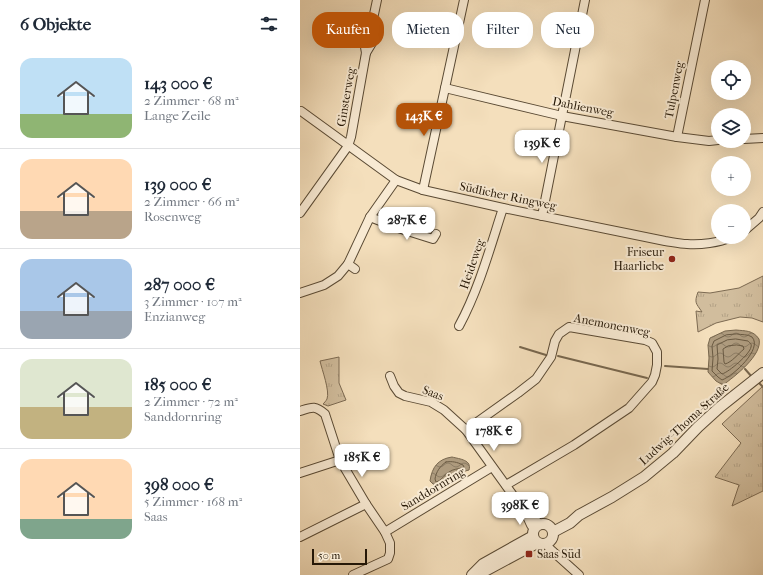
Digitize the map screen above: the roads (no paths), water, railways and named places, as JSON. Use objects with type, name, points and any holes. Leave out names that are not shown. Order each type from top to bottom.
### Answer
[{"type":"street","name":"Ginsterweg","points":[[348,146],[351,137],[366,53],[364,42],[366,29],[373,19],[378,0]]},
{"type":"street","points":[[423,190],[464,0]]},
{"type":"street","points":[[542,216],[586,0]]},
{"type":"street","name":"Tulpenweg","points":[[677,137],[704,0]]},
{"type":"street","name":"Dahlienweg","points":[[445,88],[562,116],[677,137],[711,141]]},
{"type":"street","name":"Südlicher Ringweg","points":[[301,111],[396,180],[423,190],[665,241],[688,244],[711,243]]},
{"type":"street","points":[[751,139],[763,138]]},
{"type":"street","points":[[300,213],[348,146]]},
{"type":"street","points":[[300,293],[324,286],[351,267],[370,217],[396,180]]},
{"type":"street","name":"Heideweg","points":[[459,326],[465,316],[479,282],[503,208]]},
{"type":"street","points":[[751,225],[763,212]]},
{"type":"street","points":[[370,217],[433,239],[436,234]]},
{"type":"street","name":"Anemonenweg","points":[[466,430],[536,379],[551,357],[555,341],[559,334],[569,327],[645,340],[652,343],[657,352],[655,375],[652,382],[629,408],[574,445],[506,485]]},
{"type":"street","name":"Saas","points":[[390,376],[399,393],[405,396],[431,402],[444,410],[466,430],[525,512],[533,517],[549,548],[579,575]]},
{"type":"street","name":"Ludwig-Thoma-Straße","points":[[473,575],[485,572],[542,533],[570,523],[579,515],[644,477],[673,453],[720,407],[758,377]]},
{"type":"street","points":[[300,411],[316,407],[325,414],[340,460],[366,504],[385,532],[390,543],[390,553],[388,559],[353,575]]},
{"type":"street","points":[[300,473],[340,460]]},
{"type":"street","name":"Sanddornring","points":[[385,532],[492,467]]},
{"type":"street","points":[[300,537],[366,504]]},
{"type":"water","points":[[736,330],[754,334],[759,339],[759,345],[757,352],[747,365],[723,385],[716,381],[708,372],[708,345],[710,338],[725,331]]},
{"type":"water","points":[[452,457],[462,459],[467,462],[469,464],[469,470],[454,474],[435,486],[430,481],[436,464]]},
{"type":"waterway","points":[[520,347],[546,355]]},
{"type":"waterway","points":[[558,356],[647,378]]},
{"type":"waterway","points":[[665,366],[708,369]]},
{"type":"waterway","points":[[745,369],[752,377]]},
{"type":"waterway","points":[[757,381],[763,387]]},
{"type":"place","name":"Friseur Haarliebe","points":[[672,259]]},
{"type":"place","name":"Saas Süd","points":[[529,554]]}]
